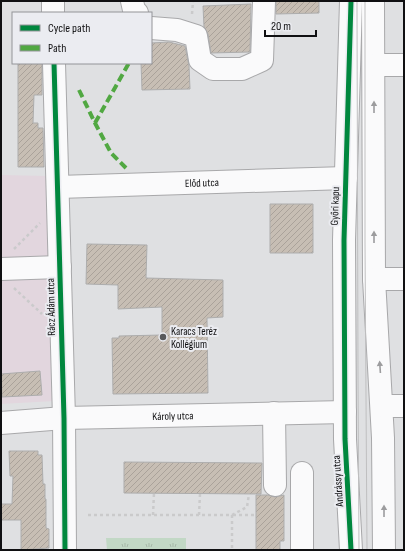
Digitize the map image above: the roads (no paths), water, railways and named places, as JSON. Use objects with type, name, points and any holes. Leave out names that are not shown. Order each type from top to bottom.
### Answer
[{"type":"street","points":[[53,1],[53,12]]},
{"type":"street","points":[[132,1],[136,12]]},
{"type":"street","points":[[152,28],[177,30],[196,36],[200,60],[213,69],[242,69],[262,60],[264,1]]},
{"type":"street","name":"Győri kapu","points":[[344,412],[344,240],[351,1]]},
{"type":"street","points":[[373,1],[374,279],[382,406],[384,550]]},
{"type":"street","name":"Rácz Ádám utca","points":[[54,64],[64,418],[65,550]]},
{"type":"street","points":[[374,65],[404,65]]},
{"type":"street","name":"Előd utca","points":[[58,196],[346,178]]},
{"type":"street","points":[[8,269],[60,267]]},
{"type":"street","points":[[374,279],[404,279]]},
{"type":"street","points":[[382,406],[404,406]]},
{"type":"street","name":"Károly utca","points":[[1,423],[64,418],[344,412]]},
{"type":"street","name":"Andrássy utca","points":[[344,412],[350,550]]},
{"type":"street","points":[[274,413],[275,485]]},
{"type":"street","points":[[302,473],[302,550]]},
{"type":"tram line","points":[[357,1],[359,550]]},
{"type":"tram line","points":[[365,1],[367,550]]},
{"type":"place","name":"Karacs Teréz Kollégium","points":[[163,337]]}]
